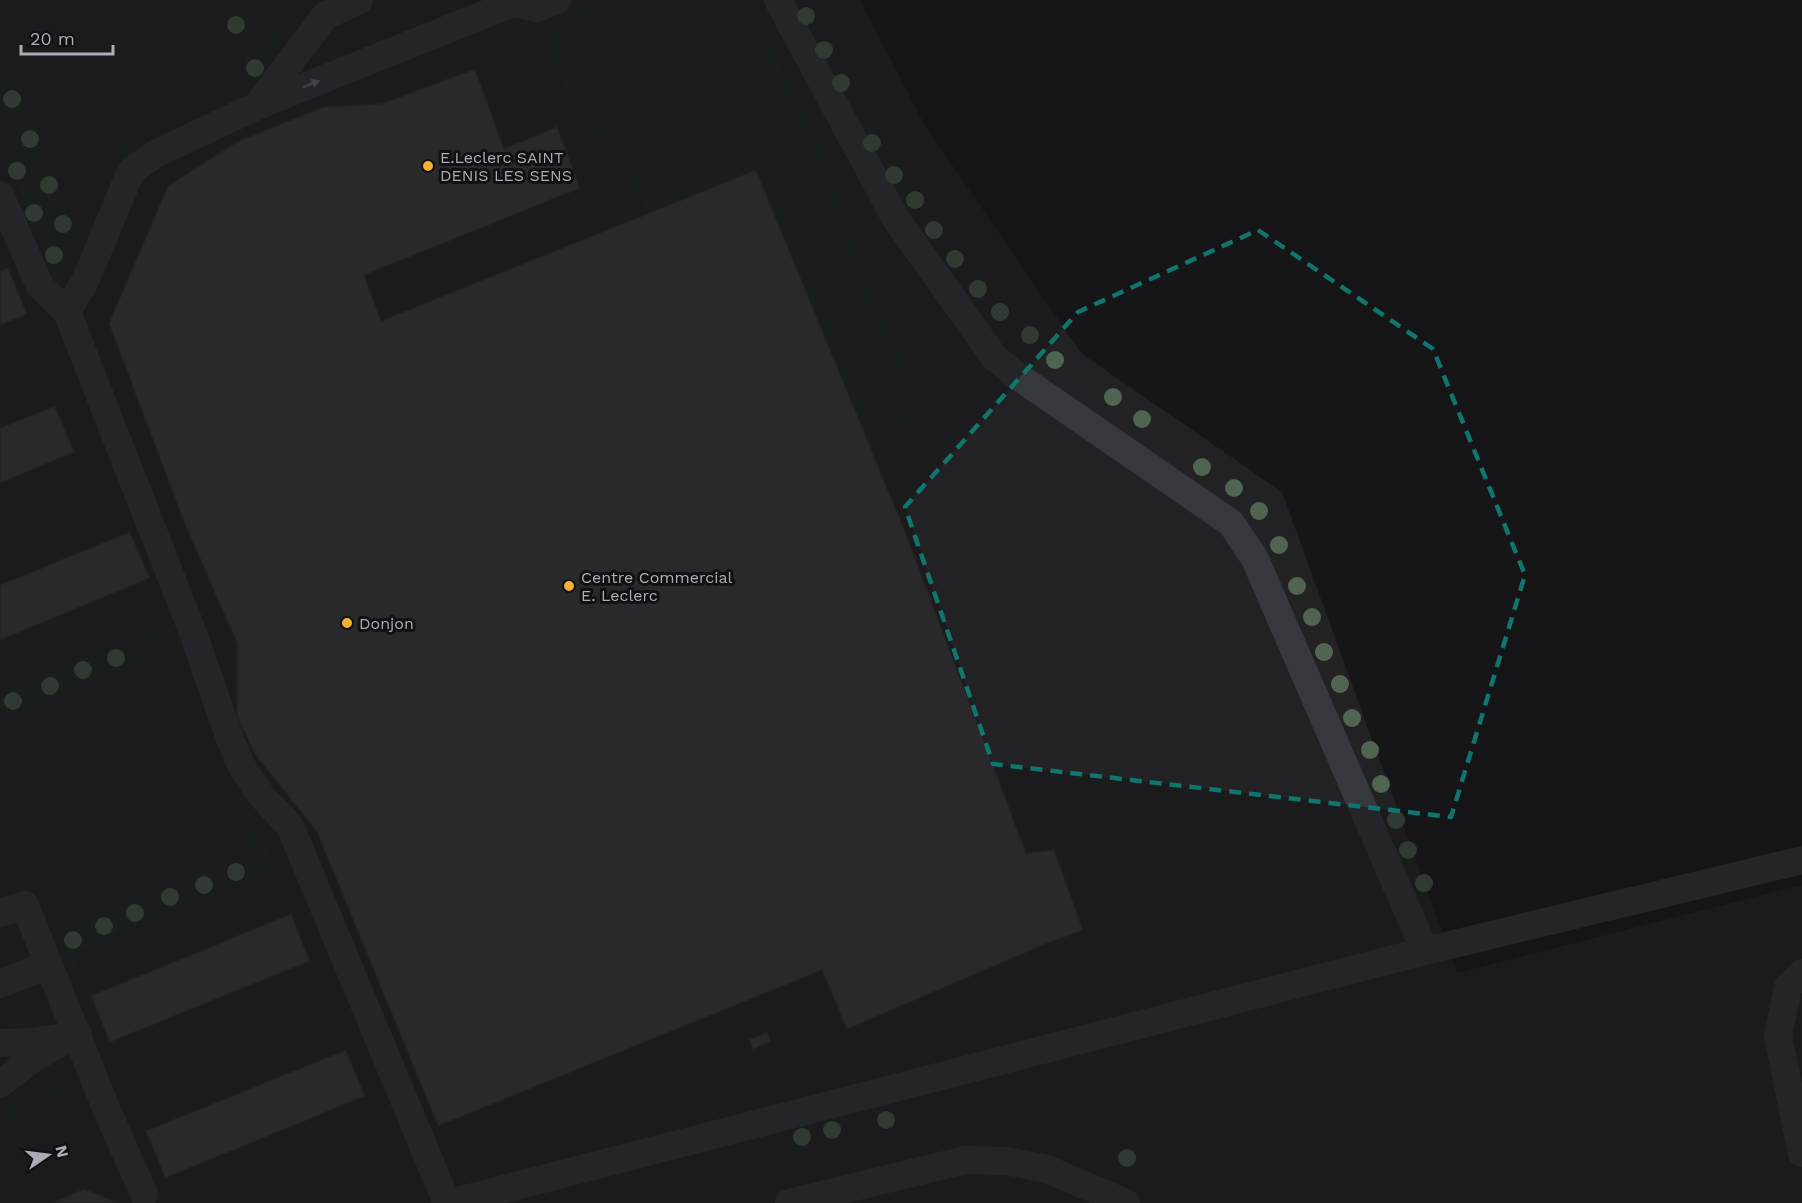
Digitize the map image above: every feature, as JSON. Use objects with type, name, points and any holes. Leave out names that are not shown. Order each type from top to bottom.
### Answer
[{"type":"lane","points":[[257,106],[325,16],[359,0]]},
{"type":"lane","points":[[67,312],[86,279],[131,171],[155,154],[257,106],[511,1],[537,8],[557,0]]},
{"type":"lane","points":[[778,0],[896,219],[994,357],[1016,375],[1231,523],[1255,558],[1425,951]]},
{"type":"lane","points":[[0,195],[40,286],[67,312],[193,633],[241,765],[260,794],[290,826],[448,1203],[1425,951],[1802,860]]},
{"type":"lane","points":[[0,913],[25,905],[106,1108],[144,1194]]},
{"type":"lane","points":[[0,984],[49,964]]},
{"type":"lane","points":[[1802,973],[1788,987],[1778,1036],[1802,1153]]},
{"type":"lane","points":[[0,1042],[32,1042],[78,1034]]},
{"type":"lane","points":[[0,1084],[35,1057],[78,1034]]},
{"type":"lane","points":[[789,1203],[965,1160],[1007,1161],[1047,1169],[1126,1203]]},
{"type":"highlighted area","points":[[1258,230],[1433,349],[1525,575],[1451,817],[993,764],[905,507],[1078,312]]},
{"type":"shaded area","points":[[0,0],[860,0],[924,124],[1082,354],[1282,492],[1457,973],[1802,885],[1802,1203],[0,1203]]},
{"type":"shaded area","points":[[220,0],[241,0],[257,39],[276,32],[281,45],[252,90],[240,85],[240,77],[250,73]]},
{"type":"shaded area","points":[[609,0],[744,0],[826,156],[839,190],[860,264],[926,415],[867,438],[756,170],[647,214],[612,135],[601,136],[583,132],[552,57],[551,42],[558,26],[566,17],[581,9]]},
{"type":"shaded area","points":[[0,46],[71,219],[90,211],[96,228],[68,285],[56,283],[0,142]]},
{"type":"shaded area","points":[[135,130],[140,144],[116,179],[108,180],[102,168],[123,160],[115,138]]},
{"type":"shaded area","points":[[173,622],[184,656],[184,662],[176,673],[167,651],[0,719],[0,692]]},
{"type":"shaded area","points":[[252,829],[267,846],[276,868],[73,953],[81,974],[69,974],[50,926],[51,917],[60,906],[70,928],[251,852],[243,831]]},
{"type":"shaded area","points":[[63,1073],[64,1077],[73,1074],[77,1086],[33,1109],[4,1150],[0,1151],[0,1127],[18,1096],[31,1087]]},
{"type":"building","name":"Centre Commercial E. Leclerc","points":[[475,69],[504,149],[557,127],[580,188],[364,275],[381,321],[756,170],[904,529],[1026,853],[1054,850],[1083,930],[847,1029],[822,970],[438,1126],[317,832],[255,754],[237,716],[237,643],[184,522],[109,323],[168,186],[237,142],[323,107],[381,104]]},
{"type":"building","points":[[8,268],[27,314],[0,325],[0,271]]},
{"type":"building","points":[[55,406],[74,452],[0,483],[0,428]]},
{"type":"building","points":[[130,532],[150,578],[0,640],[0,585]]},
{"type":"building","points":[[291,914],[310,961],[110,1042],[91,996]]},
{"type":"building","points":[[767,1032],[771,1041],[753,1049],[749,1040]]},
{"type":"building","points":[[346,1050],[365,1096],[165,1178],[146,1131]]},
{"type":"building","points":[[84,1189],[119,1203],[52,1203]]},
{"type":"place","name":"E.Leclerc SAINT DENIS LES SENS","points":[[428,166]]},
{"type":"place","name":"Centre Commercial E. Leclerc","points":[[569,586]]},
{"type":"place","name":"Donjon","points":[[347,623]]}]
